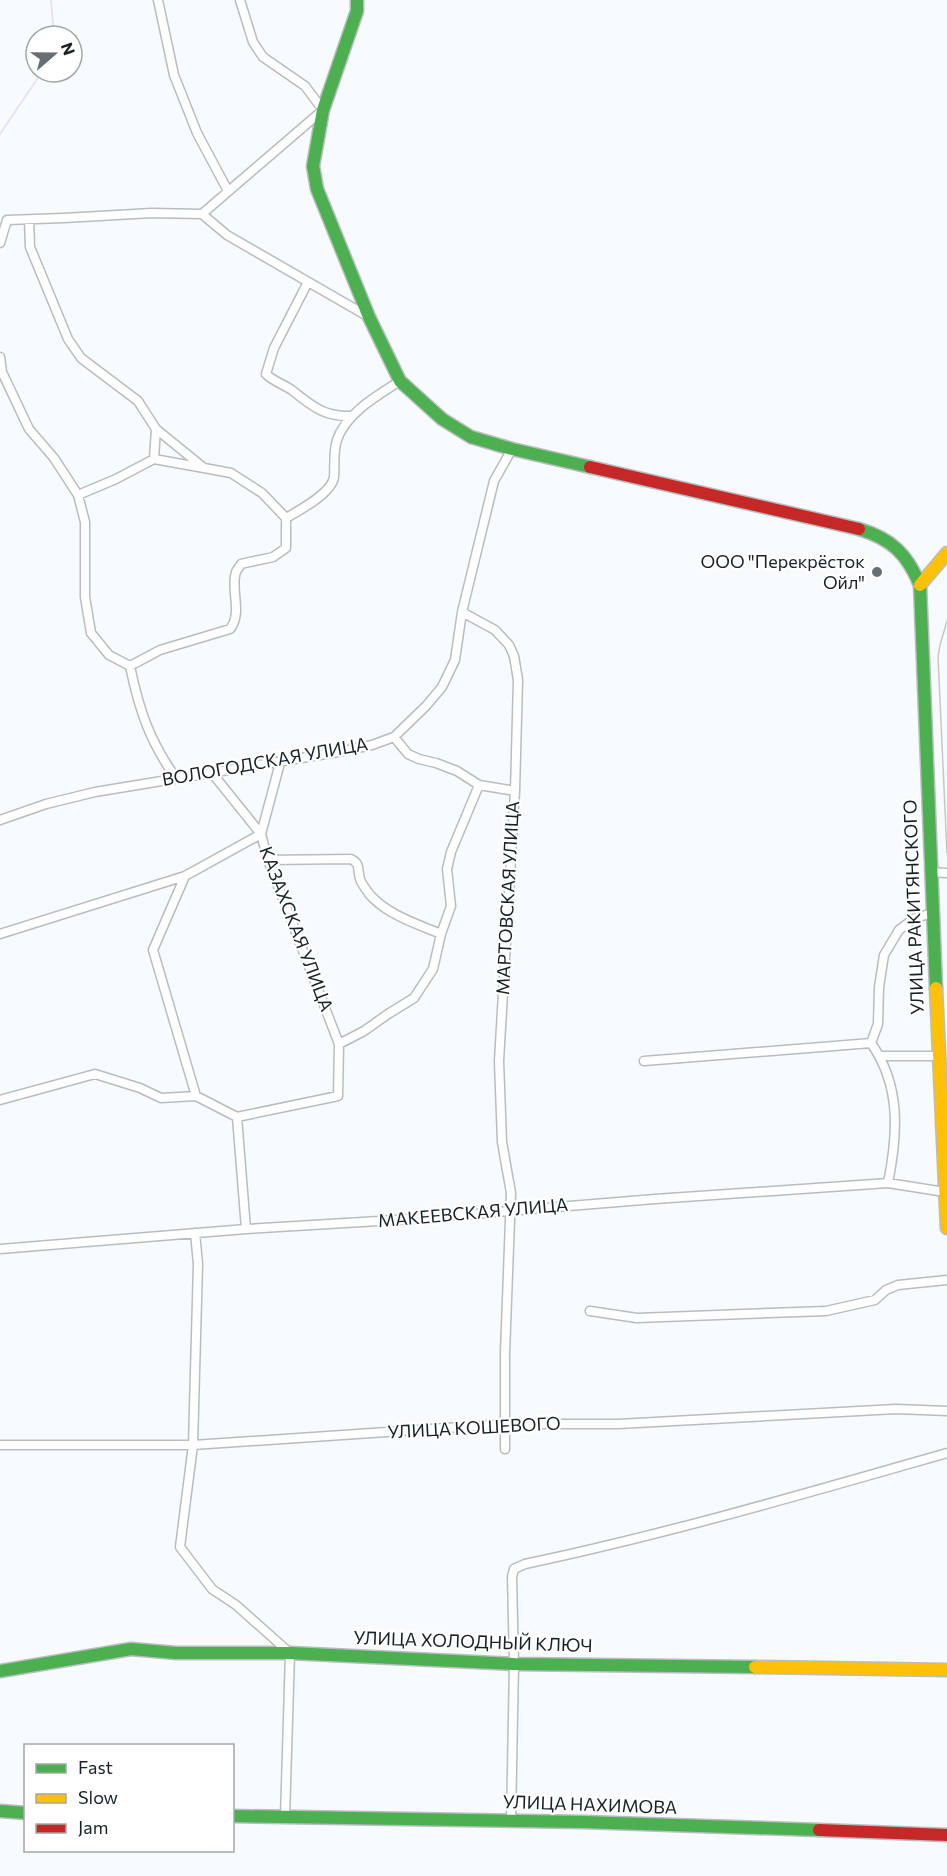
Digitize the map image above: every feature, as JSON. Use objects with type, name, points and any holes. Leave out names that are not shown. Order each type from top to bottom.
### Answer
[{"type":"main road","points":[[357,0],[357,11],[323,110],[313,166],[317,189],[369,317],[400,381],[418,400],[442,419],[471,437],[512,449],[862,530],[900,549],[909,559],[920,585],[947,553]]},
{"type":"main road","name":"УЛИЦА РАКИТЯНСКОГО","points":[[920,585],[930,872],[947,1228]]},
{"type":"main road","name":"УЛИЦА ХОЛОДНЫЙ КЛЮЧ","points":[[0,1671],[131,1649],[177,1653],[290,1653],[513,1664],[947,1670]]},
{"type":"main road","points":[[0,1811],[24,1812]]},
{"type":"main road","name":"УЛИЦА НАХИМОВА","points":[[234,1816],[511,1821],[947,1835]]},
{"type":"street","points":[[158,0],[174,75],[198,133],[228,191]]},
{"type":"street","points":[[202,214],[323,110],[305,86],[263,57],[253,42],[240,0]]},
{"type":"street","points":[[0,243],[7,220],[152,213],[202,214],[227,235],[369,317]]},
{"type":"street","points":[[29,220],[30,247],[68,339],[81,358],[138,401],[156,429],[204,468]]},
{"type":"street","points":[[308,282],[274,348],[266,374],[274,382],[292,390],[304,402],[327,414],[352,416]]},
{"type":"street","points":[[0,357],[2,372],[29,429],[54,458],[78,495],[85,522],[85,597],[91,633],[109,655],[130,666],[146,727],[160,756],[176,778]]},
{"type":"street","points":[[286,518],[322,495],[334,480],[337,439],[352,416],[400,381]]},
{"type":"street","points":[[154,459],[156,429]]},
{"type":"street","name":"ВОЛОГОДСКАЯ УЛИЦА","points":[[0,820],[46,804],[95,792],[280,763],[372,745],[394,737],[442,687],[455,660],[462,612],[494,481],[512,449]]},
{"type":"street","points":[[78,495],[116,479],[154,459],[231,473],[262,493],[286,518],[286,548],[273,557],[242,564],[236,572],[236,613],[234,624],[230,629],[160,650],[130,666]]},
{"type":"street","name":"МАРТОВСКАЯ УЛИЦА","points":[[462,612],[495,630],[508,645],[514,657],[518,680],[515,791],[500,1061],[502,1142],[511,1193],[505,1353],[505,1449]]},
{"type":"street","points":[[394,737],[408,754],[457,771],[479,785],[515,791]]},
{"type":"street","name":"КАЗАХСКАЯ УЛИЦА","points":[[237,1117],[338,1096],[339,1044],[268,860],[261,834],[280,763]]},
{"type":"street","points":[[0,934],[185,876],[261,834],[212,773]]},
{"type":"street","points":[[339,1044],[364,1031],[414,998],[433,969],[441,934],[452,906],[447,868],[451,852],[479,785]]},
{"type":"street","points":[[268,860],[351,859],[359,868],[360,878],[369,895],[395,914],[441,934]]},
{"type":"street","points":[[930,872],[947,873]]},
{"type":"street","points":[[185,876],[153,950],[196,1096]]},
{"type":"street","points":[[871,1042],[878,1024],[879,987],[884,955],[899,930],[915,918],[933,913]]},
{"type":"street","points":[[871,1042],[885,1066],[893,1094],[896,1134],[888,1183]]},
{"type":"street","points":[[644,1061],[871,1042]]},
{"type":"street","points":[[880,1056],[939,1056]]},
{"type":"street","points":[[0,1100],[95,1074],[140,1088],[161,1098],[196,1096],[237,1117],[246,1229]]},
{"type":"street","name":"МАКЕЕВСКАЯ УЛИЦА","points":[[0,1249],[246,1229],[412,1219],[510,1209],[888,1183],[945,1192]]},
{"type":"street","points":[[195,1233],[198,1264],[193,1445],[180,1547],[212,1589],[236,1605],[290,1653],[285,1817]]},
{"type":"street","points":[[590,1311],[637,1318],[826,1311],[875,1300],[886,1290],[898,1285],[947,1280]]},
{"type":"street","name":"УЛИЦА КОШЕВОГО","points":[[0,1445],[193,1445],[505,1424],[618,1424],[896,1409],[947,1411]]},
{"type":"street","points":[[511,1821],[512,1577],[514,1569],[525,1564],[819,1491],[947,1453]]},
{"type":"waterway","points":[[51,0],[53,24]]},
{"type":"waterway","points":[[0,134],[34,84]]},
{"type":"tram line","points":[[947,621],[938,657],[947,853]]},
{"type":"traffic: fast","points":[[357,0],[357,11],[323,110],[313,166],[317,189],[369,317],[400,381],[442,419],[471,437],[590,467]]},
{"type":"traffic: fast","points":[[859,529],[881,538],[897,549],[910,565],[920,585],[936,988]]},
{"type":"traffic: fast","points":[[0,1671],[131,1649],[176,1653],[290,1653],[514,1664],[755,1667]]},
{"type":"traffic: fast","points":[[0,1811],[24,1813]]},
{"type":"traffic: fast","points":[[234,1816],[584,1822],[819,1830]]},
{"type":"traffic: slow","points":[[920,585],[947,553]]},
{"type":"traffic: slow","points":[[936,988],[947,1228]]},
{"type":"traffic: slow","points":[[755,1667],[947,1670]]},
{"type":"traffic: jam","points":[[590,467],[859,529]]},
{"type":"traffic: jam","points":[[819,1830],[947,1835]]},
{"type":"place","name":"ООО \"Перекрёсток Ойл\"","points":[[877,572]]}]
